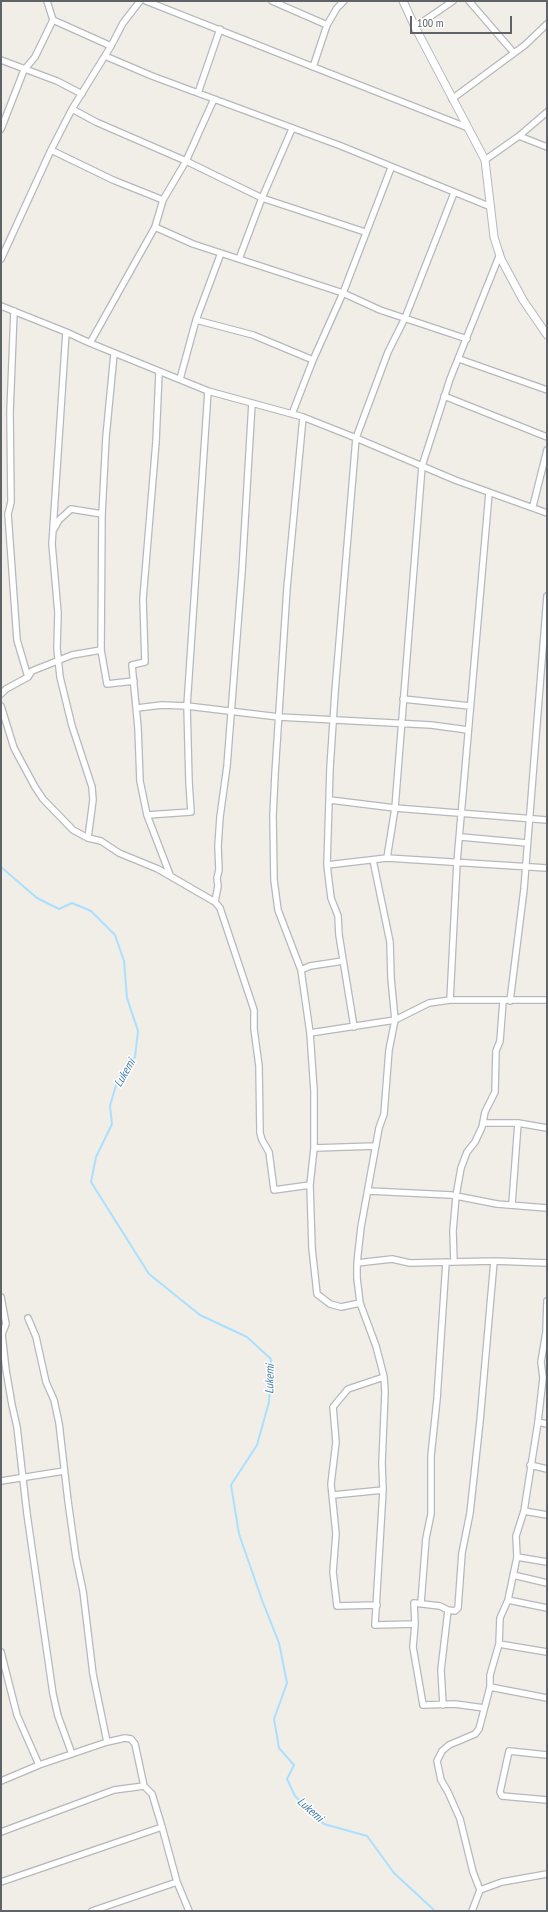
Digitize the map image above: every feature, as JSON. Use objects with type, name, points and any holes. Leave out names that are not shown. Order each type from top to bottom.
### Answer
[{"type":"street","points":[[47,1],[54,20],[111,46]]},
{"type":"street","points":[[1,259],[50,150],[72,109],[111,46],[123,23],[140,1]]},
{"type":"street","points":[[146,1],[466,127]]},
{"type":"street","points":[[272,1],[327,26]]},
{"type":"street","points":[[313,67],[327,26],[337,8],[344,1]]},
{"type":"street","points":[[403,1],[484,160],[494,237],[504,266],[523,300],[547,335]]},
{"type":"street","points":[[415,27],[453,1]]},
{"type":"street","points":[[469,1],[514,53]]},
{"type":"street","points":[[1,128],[3,119],[24,70],[35,56],[54,20]]},
{"type":"street","points":[[452,99],[514,53],[547,24]]},
{"type":"street","points":[[198,93],[220,30]]},
{"type":"street","points":[[105,56],[292,129],[341,146],[391,168],[491,207]]},
{"type":"street","points":[[1,60],[24,70],[57,81],[82,94]]},
{"type":"street","points":[[90,344],[155,227],[163,200],[186,161],[214,99]]},
{"type":"street","points":[[72,109],[96,122],[186,161],[262,198],[365,232]]},
{"type":"street","points":[[484,160],[519,136],[547,112]]},
{"type":"street","points":[[239,259],[262,198],[292,129]]},
{"type":"street","points":[[519,136],[547,147]]},
{"type":"street","points":[[50,150],[113,180],[163,200]]},
{"type":"street","points":[[292,414],[313,360],[343,293],[365,232],[391,168]]},
{"type":"street","points":[[354,1027],[339,935],[338,916],[331,898],[327,865],[330,768],[356,438],[388,352],[405,318],[454,193]]},
{"type":"street","points":[[155,227],[193,244],[343,293],[380,310],[467,339]]},
{"type":"street","points":[[180,379],[196,320],[221,253]]},
{"type":"street","points":[[387,858],[395,808],[422,466],[444,396],[500,254]]},
{"type":"street","points":[[1,306],[66,332],[114,354],[208,391],[292,414],[356,438],[489,493],[533,506],[547,512]]},
{"type":"street","points":[[14,311],[10,412],[11,502],[8,514],[17,640],[28,677]]},
{"type":"street","points":[[196,320],[253,336],[313,360]]},
{"type":"street","points":[[66,332],[52,544],[58,613],[58,661],[60,677],[92,787],[93,800],[88,838]]},
{"type":"street","points":[[114,354],[106,438],[102,514],[101,650],[107,684],[134,681]]},
{"type":"street","points":[[459,359],[547,390]]},
{"type":"street","points":[[159,372],[156,442],[143,599],[145,662],[132,665],[137,708],[140,781],[147,815],[170,875]]},
{"type":"street","points":[[147,815],[191,812],[187,706],[208,391]]},
{"type":"street","points":[[444,396],[547,437]]},
{"type":"street","points":[[215,902],[219,870],[218,846],[220,817],[227,766],[252,404]]},
{"type":"street","points":[[303,418],[289,566],[279,716],[273,816],[274,880],[278,910],[287,930],[301,970],[310,1033],[314,1091],[314,1148],[310,1185],[312,1248],[317,1294],[330,1304],[341,1307],[360,1303]]},
{"type":"street","points":[[533,506],[547,450]]},
{"type":"street","points":[[450,1000],[468,730],[489,493]]},
{"type":"street","points":[[53,530],[59,520],[71,509],[102,514]]},
{"type":"street","points":[[510,1001],[525,866],[547,596]]},
{"type":"street","points":[[1,694],[6,689],[28,677],[32,671],[72,654],[101,650]]},
{"type":"street","points":[[403,699],[470,706]]},
{"type":"street","points":[[137,708],[162,705],[187,706],[279,716],[431,725],[468,730]]},
{"type":"street","points":[[1,706],[14,748],[35,787],[43,799],[73,830],[88,838],[101,841],[119,853],[170,875],[215,902],[220,908],[254,1010],[254,1029],[259,1066],[261,1107],[260,1133],[269,1152],[274,1190],[310,1185]]},
{"type":"street","points":[[330,800],[395,808],[547,820]]},
{"type":"street","points":[[461,836],[527,843]]},
{"type":"street","points":[[327,865],[387,858],[547,868]]},
{"type":"street","points":[[373,860],[390,942],[391,978],[395,1020],[389,1050],[384,1114],[379,1128],[369,1191],[361,1227],[357,1278],[360,1303],[384,1377],[386,1392],[382,1462],[383,1490],[375,1624],[415,1624]]},
{"type":"street","points":[[301,970],[310,966],[343,961]]},
{"type":"street","points":[[310,1033],[395,1020],[429,1003],[450,1000],[547,1000]]},
{"type":"street","points":[[454,1262],[453,1231],[456,1196],[461,1168],[483,1123],[485,1112],[495,1092],[496,1051],[500,1041],[502,1001]]},
{"type":"street","points":[[483,1123],[518,1124],[547,1128]]},
{"type":"street","points":[[512,1204],[518,1124]]},
{"type":"street","points":[[314,1148],[376,1146]]},
{"type":"street","points":[[369,1191],[456,1196],[497,1204],[547,1208]]},
{"type":"street","points":[[358,1263],[392,1259],[410,1263],[494,1261],[547,1263]]},
{"type":"street","points":[[484,1708],[423,1705],[413,1647],[415,1624],[414,1603],[440,1606],[448,1610],[455,1611],[458,1608],[462,1553],[470,1513],[479,1428],[494,1261]]},
{"type":"street","points":[[421,1603],[426,1538],[431,1514],[431,1456],[437,1399],[446,1262]]},
{"type":"street","points":[[1,1298],[6,1324],[1,1334],[17,1427],[22,1477],[53,1694],[58,1716],[72,1754]]},
{"type":"street","points":[[472,1911],[480,1890],[473,1872],[460,1819],[441,1780],[437,1761],[442,1751],[449,1745],[476,1734],[479,1729],[490,1687],[490,1675],[499,1644],[500,1618],[508,1600],[517,1557],[516,1536],[524,1511],[545,1378],[541,1362],[547,1332],[547,1300]]},
{"type":"street","points":[[28,1318],[36,1337],[46,1382],[54,1400],[59,1423],[64,1471],[76,1558],[83,1591],[93,1674],[107,1742]]},
{"type":"street","points":[[377,1605],[338,1606],[333,1572],[336,1534],[331,1469],[336,1442],[333,1407],[348,1389],[384,1377]]},
{"type":"street","points":[[538,1422],[547,1424]]},
{"type":"street","points":[[530,1466],[547,1469]]},
{"type":"street","points":[[1,1481],[64,1471]]},
{"type":"street","points":[[333,1495],[383,1490]]},
{"type":"street","points":[[524,1511],[547,1515]]},
{"type":"street","points":[[517,1557],[547,1562]]},
{"type":"street","points":[[513,1575],[547,1583]]},
{"type":"street","points":[[508,1600],[547,1608]]},
{"type":"street","points":[[443,1705],[441,1670],[448,1610]]},
{"type":"street","points":[[499,1644],[547,1652]]},
{"type":"street","points":[[1,1652],[17,1715],[39,1765]]},
{"type":"street","points":[[490,1687],[547,1698]]},
{"type":"street","points":[[1,1781],[39,1765],[107,1742],[125,1738],[131,1739],[135,1744],[144,1786],[152,1794],[177,1882],[189,1911]]},
{"type":"street","points":[[547,1755],[509,1751],[500,1792],[502,1796],[547,1800]]},
{"type":"street","points":[[1,1832],[114,1790],[144,1786]]},
{"type":"street","points":[[1,1882],[162,1827]]},
{"type":"street","points":[[480,1890],[502,1882],[547,1874]]},
{"type":"street","points":[[92,1911],[177,1882]]},
{"type":"waterway","name":"Lukemi","points":[[1,867],[37,898],[59,909],[72,903],[91,911],[115,935],[124,961],[127,998],[138,1031],[135,1057],[116,1085],[110,1106],[112,1124],[96,1157],[91,1182],[149,1274],[200,1315],[247,1337],[271,1359],[269,1402],[257,1445],[231,1485],[239,1534],[279,1643],[287,1683],[274,1719],[279,1748],[294,1765],[287,1779],[295,1796],[324,1824],[367,1836],[394,1873],[435,1911]]}]
